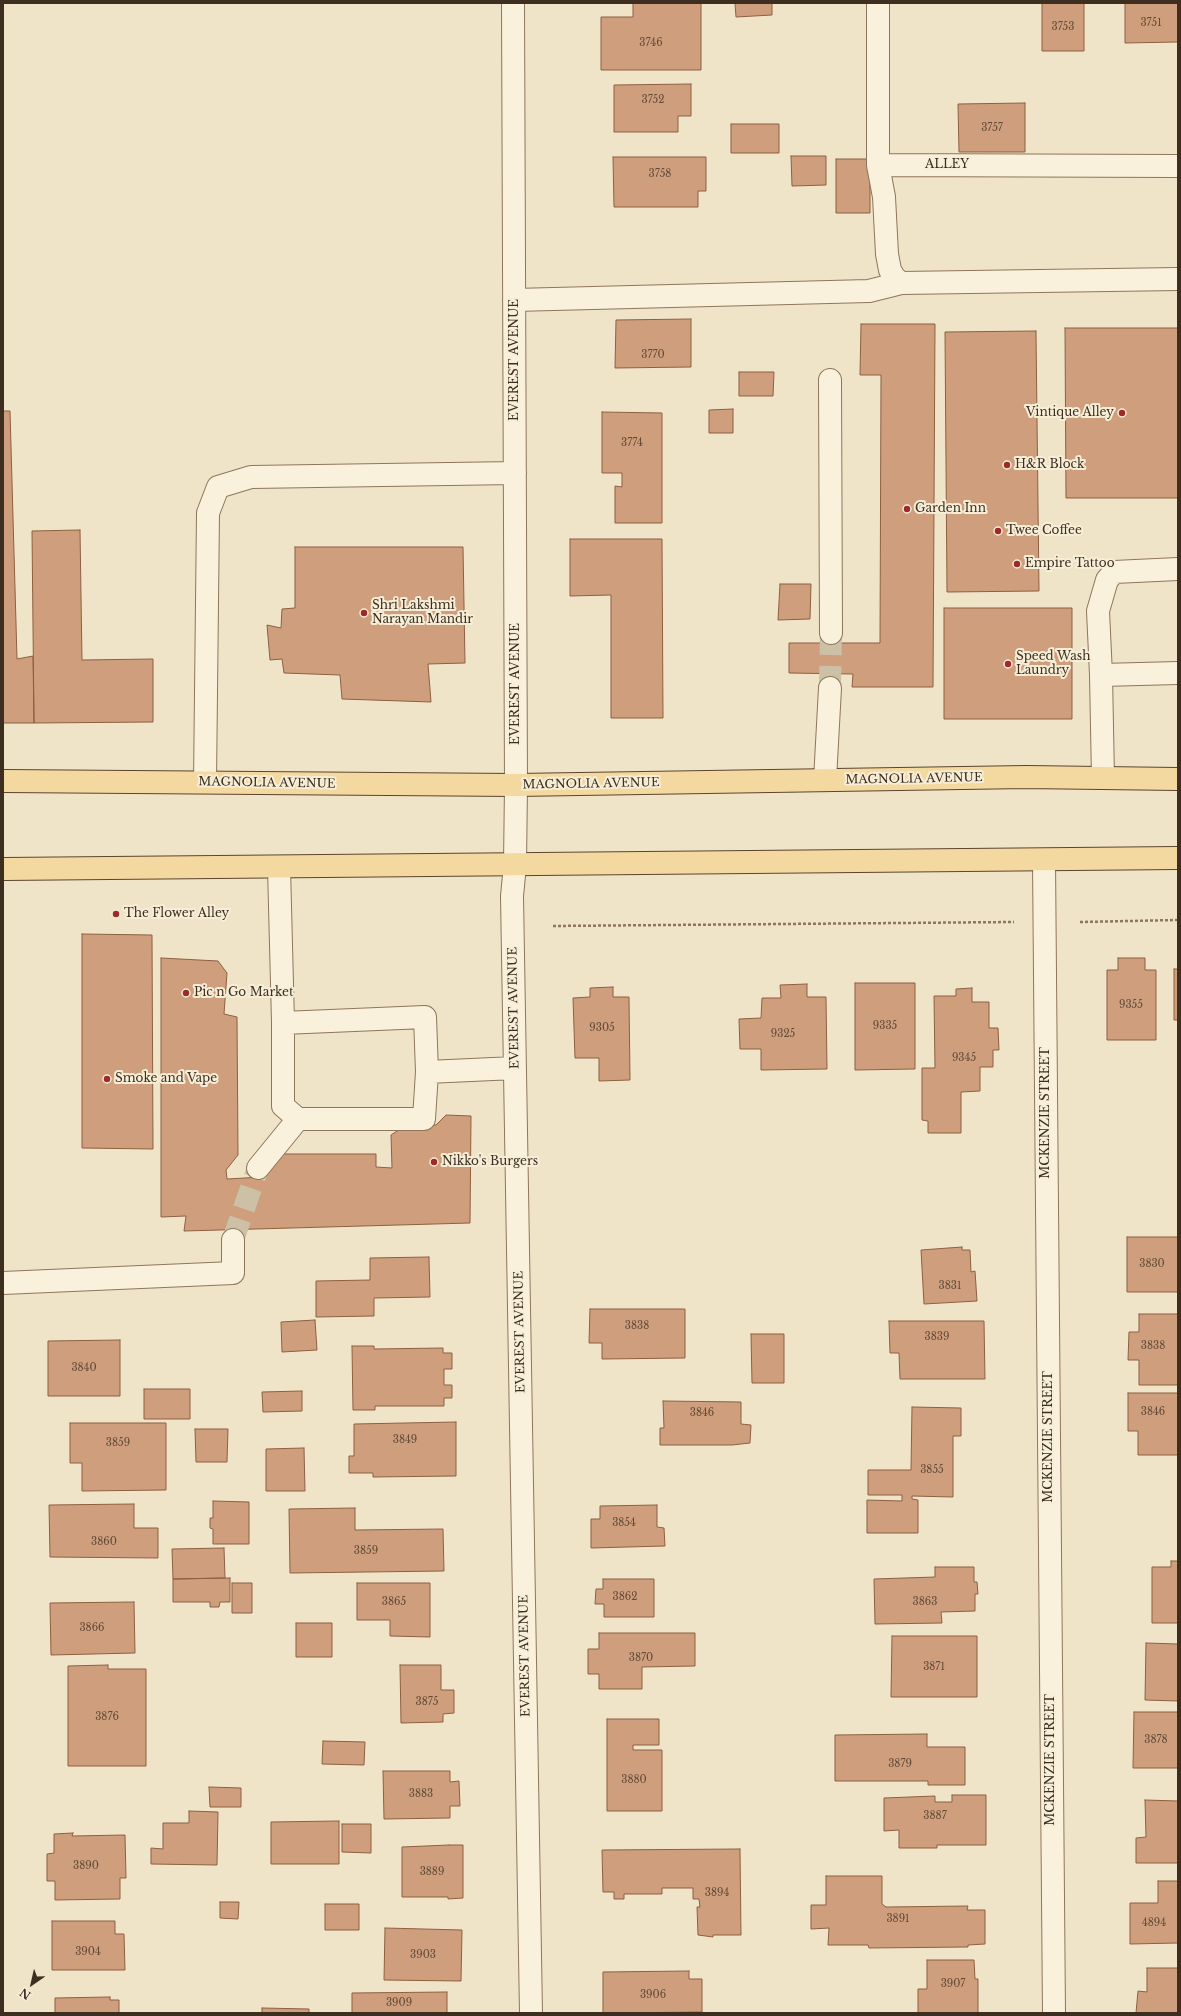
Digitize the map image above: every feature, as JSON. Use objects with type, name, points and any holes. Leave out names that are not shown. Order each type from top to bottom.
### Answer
[{"type":"main road","name":"MAGNOLIA AVENUE","points":[[3,780],[516,785],[825,780],[1103,778],[1178,779]]},
{"type":"main road","points":[[3,869],[1178,858]]},
{"type":"street","name":"EVEREST AVENUE","points":[[513,3],[516,785],[515,865],[512,896],[531,2013]]},
{"type":"street","points":[[878,3],[878,165],[884,197],[887,254],[890,270],[901,283]]},
{"type":"street","name":"ALLEY","points":[[878,165],[1178,166]]},
{"type":"street","points":[[514,300],[869,291],[901,283],[1178,279]]},
{"type":"street","points":[[830,380],[831,633]]},
{"type":"street","points":[[205,782],[208,513],[218,487],[252,477],[515,473]]},
{"type":"street","points":[[1103,778],[1098,610],[1107,580],[1114,572],[1178,569]]},
{"type":"street","points":[[1101,675],[1178,673]]},
{"type":"street","points":[[825,780],[830,688]]},
{"type":"street","name":"MCKENZIE STREET","points":[[1044,860],[1054,2013]]},
{"type":"street","points":[[279,867],[284,1106],[298,1119],[424,1119],[427,1072],[425,1017],[283,1024]]},
{"type":"street","points":[[427,1072],[515,1068]]},
{"type":"street","points":[[258,1168],[298,1119]]},
{"type":"street","points":[[3,1283],[233,1273],[233,1240]]},
{"type":"path","points":[[1080,922],[1178,920]]},
{"type":"path","points":[[553,926],[1019,922]]},
{"type":"building","points":[[633,3],[701,3],[701,70],[601,70],[601,17],[633,17]]},
{"type":"building","points":[[735,3],[772,3],[772,15],[736,17]]},
{"type":"building","points":[[1042,3],[1084,3],[1084,51],[1042,51]]},
{"type":"building","points":[[1125,3],[1178,3],[1178,42],[1125,43]]},
{"type":"building","points":[[691,84],[691,116],[678,116],[678,132],[614,132],[614,85]]},
{"type":"building","points":[[1025,103],[1025,152],[959,152],[958,104]]},
{"type":"building","points":[[731,124],[779,124],[779,153],[731,153]]},
{"type":"building","points":[[791,156],[826,156],[826,185],[792,186]]},
{"type":"building","points":[[613,157],[706,157],[706,191],[698,191],[698,207],[614,207]]},
{"type":"building","points":[[836,159],[870,159],[870,213],[836,213]]},
{"type":"building","points":[[691,319],[691,367],[615,368],[616,320]]},
{"type":"building","name":"Garden Inn","points":[[861,324],[935,324],[933,687],[852,687],[853,674],[789,673],[789,643],[880,643],[881,375],[860,375]]},
{"type":"building","name":"Vintique Alley","points":[[1065,328],[1178,328],[1178,498],[1066,498]]},
{"type":"building","points":[[1036,331],[1039,591],[947,592],[945,332]]},
{"type":"building","points":[[739,372],[774,372],[773,396],[739,396]]},
{"type":"building","points":[[733,409],[733,433],[709,433],[709,410]]},
{"type":"building","points":[[3,411],[10,411],[17,659],[33,656],[34,723],[3,723]]},
{"type":"building","points":[[602,412],[662,413],[662,523],[615,523],[615,486],[622,487],[622,473],[602,473]]},
{"type":"building","points":[[80,530],[82,660],[153,659],[153,722],[34,723],[32,531]]},
{"type":"building","points":[[570,539],[662,539],[663,718],[611,718],[611,595],[570,596]]},
{"type":"building","points":[[295,547],[463,547],[465,663],[428,664],[431,702],[342,699],[340,675],[284,673],[282,659],[270,660],[267,625],[281,628],[282,609],[295,608]]},
{"type":"building","points":[[780,584],[811,584],[810,619],[778,620]]},
{"type":"building","name":"Speed Wash Laundry","points":[[944,608],[1072,608],[1072,719],[944,719]]},
{"type":"building","points":[[82,934],[152,935],[153,1149],[82,1148]]},
{"type":"building","points":[[161,958],[218,961],[227,973],[224,1014],[237,1017],[238,1155],[226,1170],[227,1179],[262,1177],[279,1154],[376,1154],[376,1167],[392,1168],[391,1135],[406,1125],[436,1125],[446,1115],[471,1116],[470,1223],[184,1231],[186,1216],[161,1217]]},
{"type":"building","points":[[1118,958],[1145,958],[1145,970],[1156,970],[1156,1040],[1107,1040],[1107,970],[1118,970]]},
{"type":"building","points":[[1174,969],[1178,969],[1178,1020],[1174,1020]]},
{"type":"building","points":[[855,983],[915,983],[915,1069],[855,1070]]},
{"type":"building","points":[[807,984],[807,997],[826,997],[827,1069],[761,1070],[761,1049],[740,1049],[739,1019],[761,1018],[762,998],[781,998],[780,985]]},
{"type":"building","points":[[613,987],[613,997],[629,997],[630,1080],[599,1081],[599,1058],[575,1058],[573,998],[590,997],[590,988]]},
{"type":"building","points":[[972,988],[972,1002],[989,1002],[989,1028],[998,1028],[999,1050],[993,1050],[993,1067],[980,1067],[980,1091],[961,1092],[961,1133],[928,1133],[928,1121],[922,1120],[922,1068],[935,1068],[934,996],[956,996],[956,989]]},
{"type":"building","points":[[1127,1237],[1178,1237],[1178,1292],[1127,1292]]},
{"type":"building","points":[[962,1247],[962,1250],[970,1250],[971,1272],[975,1271],[977,1301],[924,1304],[921,1250]]},
{"type":"building","points":[[429,1257],[430,1297],[374,1298],[374,1316],[316,1317],[316,1281],[370,1280],[370,1258]]},
{"type":"building","points":[[590,1309],[685,1309],[685,1358],[602,1359],[602,1343],[589,1343]]},
{"type":"building","points":[[1139,1314],[1178,1314],[1178,1385],[1139,1385],[1139,1360],[1128,1360],[1129,1332],[1139,1332]]},
{"type":"building","points":[[315,1320],[317,1350],[282,1352],[281,1322]]},
{"type":"building","points":[[889,1321],[984,1321],[985,1379],[900,1379],[899,1353],[890,1353]]},
{"type":"building","points":[[751,1334],[784,1334],[784,1383],[752,1383]]},
{"type":"building","points":[[120,1340],[120,1396],[48,1396],[48,1341]]},
{"type":"building","points":[[352,1346],[374,1346],[374,1349],[443,1348],[443,1353],[452,1353],[452,1369],[444,1369],[444,1385],[452,1385],[452,1398],[444,1398],[444,1406],[375,1406],[375,1410],[353,1410]]},
{"type":"building","points":[[144,1389],[190,1389],[190,1419],[144,1419]]},
{"type":"building","points":[[302,1391],[302,1411],[263,1412],[262,1392]]},
{"type":"building","points":[[1128,1393],[1178,1393],[1178,1455],[1138,1455],[1138,1431],[1128,1431]]},
{"type":"building","points":[[663,1401],[741,1402],[741,1424],[751,1425],[750,1443],[732,1445],[660,1445],[660,1428],[664,1428]]},
{"type":"building","points":[[912,1407],[961,1408],[961,1436],[953,1436],[953,1497],[912,1496],[912,1499],[918,1500],[918,1533],[867,1533],[867,1500],[902,1501],[902,1495],[868,1495],[868,1470],[911,1470]]},
{"type":"building","points":[[456,1422],[456,1476],[373,1477],[373,1473],[349,1473],[349,1456],[354,1456],[354,1424]]},
{"type":"building","points":[[70,1423],[166,1423],[166,1490],[82,1491],[82,1463],[70,1463]]},
{"type":"building","points":[[195,1429],[228,1429],[227,1462],[196,1462]]},
{"type":"building","points":[[304,1448],[305,1491],[266,1491],[266,1449]]},
{"type":"building","points":[[213,1501],[249,1502],[249,1544],[213,1544],[213,1529],[210,1528],[210,1518],[213,1518]]},
{"type":"building","points":[[134,1504],[134,1528],[158,1528],[158,1558],[50,1557],[49,1505]]},
{"type":"building","points":[[657,1505],[657,1527],[664,1528],[665,1546],[591,1548],[591,1519],[600,1519],[600,1506]]},
{"type":"building","points":[[355,1508],[355,1530],[443,1529],[444,1571],[290,1573],[289,1509]]},
{"type":"building","points":[[224,1548],[225,1578],[173,1579],[172,1549]]},
{"type":"building","points":[[1171,1561],[1178,1561],[1178,1623],[1152,1623],[1152,1567],[1171,1567]]},
{"type":"building","points":[[935,1567],[974,1567],[974,1582],[977,1582],[978,1594],[975,1594],[975,1611],[941,1612],[942,1623],[875,1624],[874,1579],[935,1577]]},
{"type":"building","points":[[230,1578],[230,1602],[220,1602],[219,1607],[210,1607],[210,1602],[173,1602],[173,1579]]},
{"type":"building","points":[[603,1579],[654,1579],[654,1617],[604,1617],[604,1604],[595,1604],[596,1589],[603,1589]]},
{"type":"building","points":[[232,1583],[252,1583],[252,1613],[232,1613]]},
{"type":"building","points":[[357,1583],[430,1583],[430,1637],[390,1636],[390,1620],[357,1620]]},
{"type":"building","points":[[134,1602],[135,1653],[51,1655],[50,1603]]},
{"type":"building","points":[[296,1623],[332,1623],[332,1657],[296,1657]]},
{"type":"building","points":[[599,1633],[695,1633],[695,1666],[642,1667],[642,1689],[599,1689],[599,1674],[588,1674],[588,1649],[599,1649]]},
{"type":"building","points":[[892,1636],[977,1636],[977,1697],[891,1697]]},
{"type":"building","points":[[1146,1643],[1178,1644],[1178,1701],[1145,1700]]},
{"type":"building","points":[[108,1665],[108,1669],[146,1669],[146,1766],[68,1766],[68,1666]]},
{"type":"building","points":[[400,1665],[441,1665],[441,1690],[454,1690],[454,1713],[443,1714],[443,1722],[401,1723]]},
{"type":"building","points":[[1134,1712],[1178,1712],[1178,1768],[1133,1768]]},
{"type":"building","points":[[607,1719],[659,1719],[659,1745],[633,1745],[633,1750],[662,1750],[662,1811],[607,1811]]},
{"type":"building","points":[[927,1734],[927,1747],[965,1747],[965,1785],[928,1785],[928,1781],[835,1781],[835,1735]]},
{"type":"building","points":[[323,1741],[365,1742],[364,1765],[322,1764]]},
{"type":"building","points":[[383,1771],[450,1771],[450,1782],[459,1781],[460,1806],[450,1806],[450,1818],[384,1819]]},
{"type":"building","points":[[209,1787],[241,1788],[241,1807],[210,1807]]},
{"type":"building","points":[[952,1795],[986,1795],[986,1845],[937,1845],[937,1848],[899,1848],[899,1830],[884,1831],[884,1798],[935,1796],[935,1802],[952,1802]]},
{"type":"building","points":[[1145,1800],[1178,1801],[1178,1863],[1136,1863],[1136,1838],[1146,1837]]},
{"type":"building","points":[[189,1811],[218,1812],[217,1865],[151,1864],[151,1848],[163,1849],[163,1823],[189,1823]]},
{"type":"building","points":[[339,1821],[339,1864],[271,1864],[271,1822]]},
{"type":"building","points":[[342,1824],[371,1824],[371,1853],[342,1852]]},
{"type":"building","points":[[73,1833],[72,1836],[125,1835],[126,1878],[120,1878],[120,1899],[55,1900],[55,1881],[47,1881],[47,1854],[54,1853],[54,1834]]},
{"type":"building","points":[[463,1845],[463,1898],[448,1899],[448,1897],[402,1897],[402,1847]]},
{"type":"building","points":[[740,1849],[741,1935],[713,1935],[713,1937],[698,1935],[697,1907],[700,1907],[699,1899],[693,1899],[693,1888],[662,1888],[662,1894],[624,1894],[624,1899],[614,1899],[614,1892],[603,1892],[602,1850]]},
{"type":"building","points":[[826,1876],[882,1876],[882,1904],[886,1907],[968,1906],[967,1910],[985,1910],[985,1944],[968,1945],[968,1947],[869,1948],[868,1945],[828,1945],[829,1928],[811,1929],[811,1905],[826,1905]]},
{"type":"building","points":[[1158,1881],[1178,1881],[1178,1943],[1130,1944],[1130,1903],[1158,1903]]},
{"type":"building","points":[[220,1902],[239,1902],[238,1919],[220,1918]]},
{"type":"building","points":[[325,1904],[359,1904],[359,1930],[325,1930]]},
{"type":"building","points":[[52,1921],[115,1921],[115,1934],[124,1934],[125,1970],[52,1970]]},
{"type":"building","points":[[385,1928],[462,1930],[461,1981],[384,1980]]},
{"type":"building","points":[[927,1960],[974,1960],[975,1979],[978,1979],[978,2013],[918,2013],[918,1989],[927,1989]]},
{"type":"building","points":[[1147,1968],[1178,1968],[1178,2013],[1136,2013],[1138,1991],[1147,1992]]},
{"type":"building","points":[[689,1971],[689,1979],[702,1979],[702,2012],[603,2013],[603,1972]]},
{"type":"building","points":[[447,1992],[447,2013],[352,2013],[352,1993]]},
{"type":"building","points":[[110,1997],[110,2000],[119,2000],[119,2013],[55,2013],[55,1998]]},
{"type":"building","points":[[262,2008],[309,2009],[309,2013],[262,2013]]},
{"type":"tunnel","points":[[830,688],[831,633]]},
{"type":"tunnel","points":[[233,1240],[258,1168]]},
{"type":"place","name":"Vintique Alley","points":[[1122,413]]},
{"type":"place","name":"H&R Block","points":[[1007,465]]},
{"type":"place","name":"Garden Inn","points":[[907,509]]},
{"type":"place","name":"Twee Coffee","points":[[998,531]]},
{"type":"place","name":"Empire Tattoo","points":[[1017,564]]},
{"type":"place","name":"Shri Lakshmi Narayan Mandir","points":[[364,613]]},
{"type":"place","name":"Speed Wash Laundry","points":[[1008,664]]},
{"type":"place","name":"The Flower Alley","points":[[116,914]]},
{"type":"place","name":"Pic n Go Market","points":[[186,993]]},
{"type":"place","name":"Smoke and Vape","points":[[107,1079]]},
{"type":"place","name":"Nikko's Burgers","points":[[434,1162]]}]
